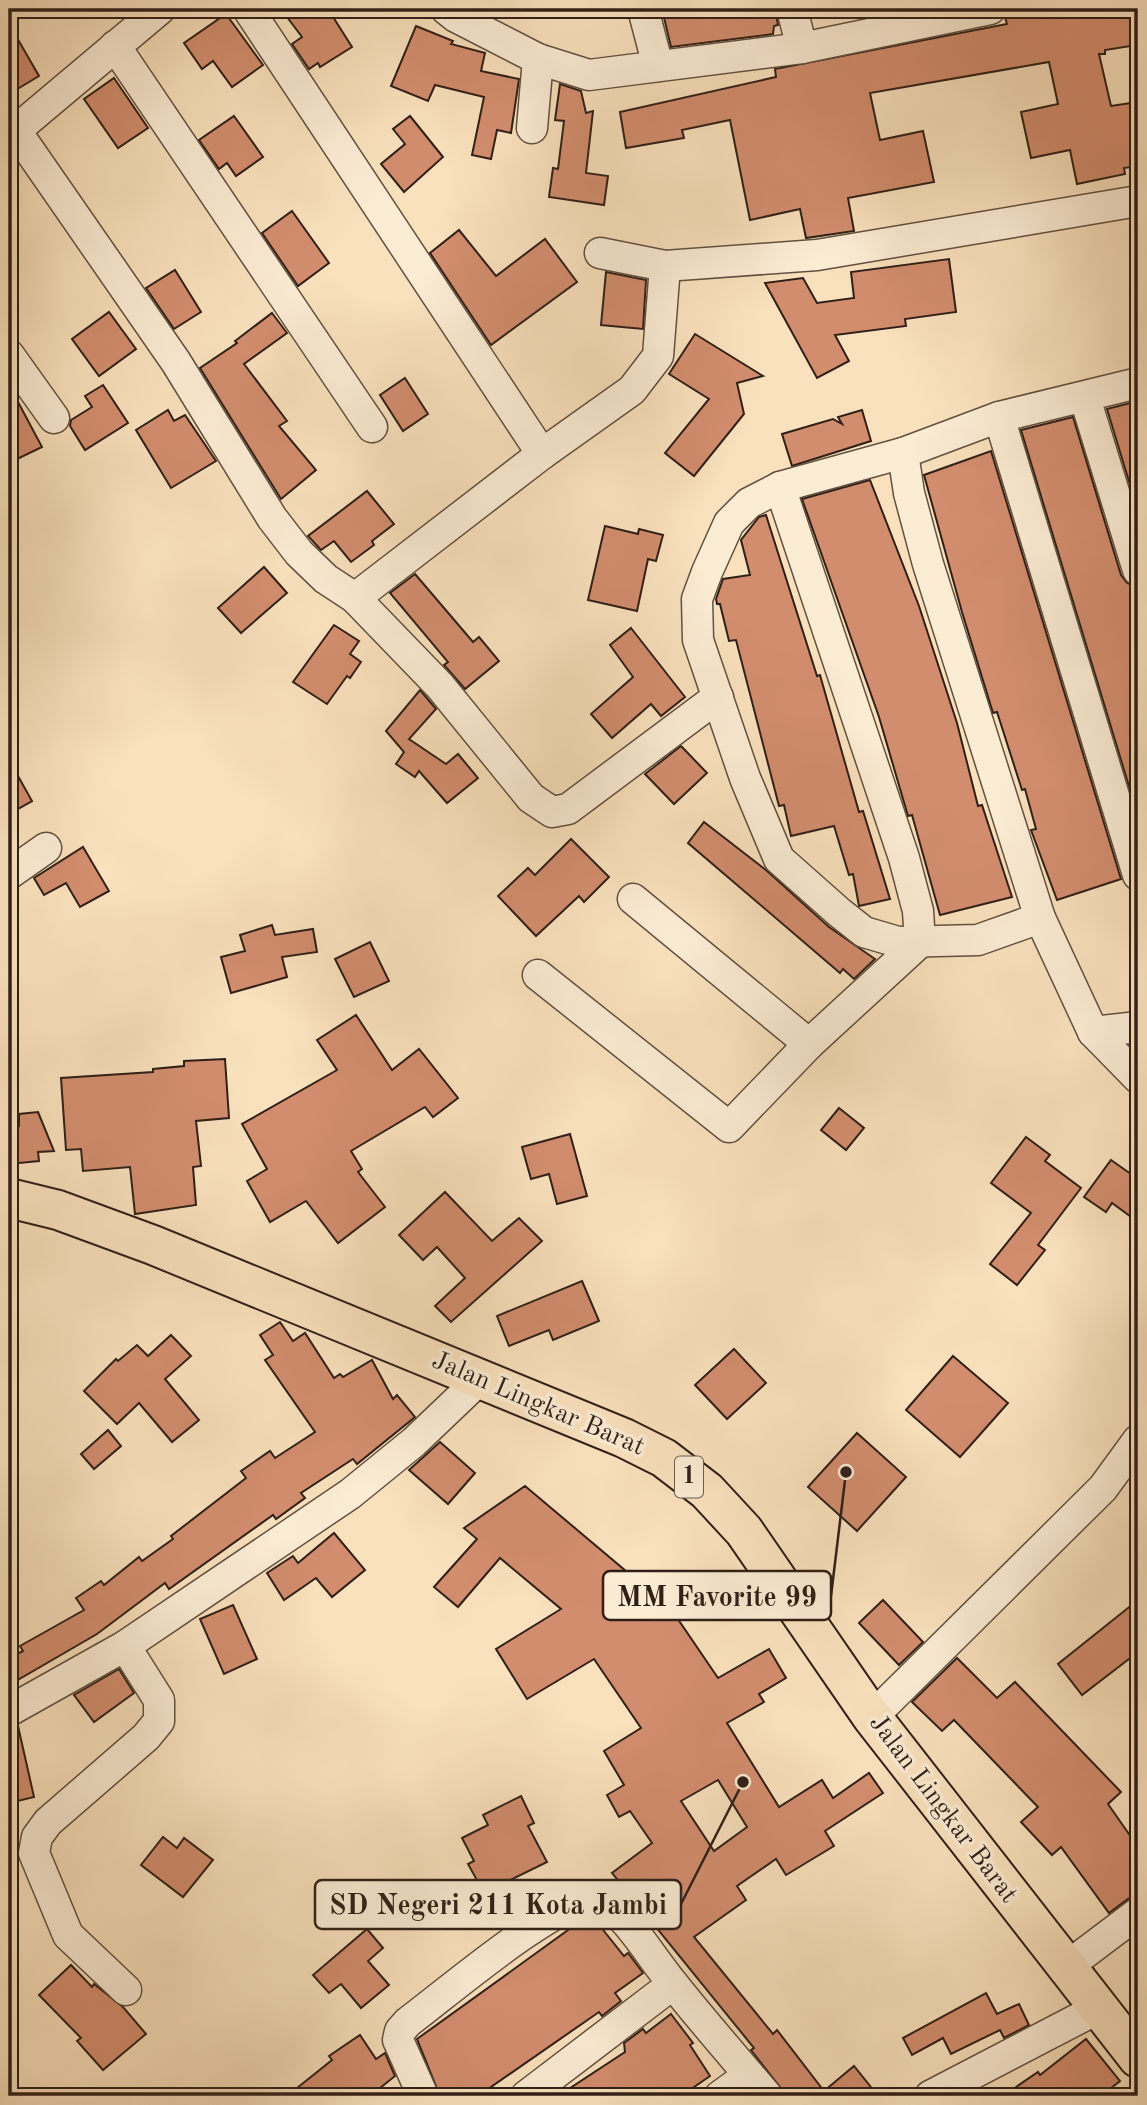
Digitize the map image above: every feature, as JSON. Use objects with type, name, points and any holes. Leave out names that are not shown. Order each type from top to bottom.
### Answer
[{"type":"highway","name":"Jalan Lingkar Barat","points":[[9,1198],[58,1210],[153,1245],[624,1438],[664,1458],[707,1491],[744,1531],[872,1717],[1065,1968],[1138,2058]]},
{"type":"street","points":[[160,9],[11,129],[176,362],[272,518],[326,579],[355,598],[440,686],[531,797],[552,811],[568,809],[718,697]]},
{"type":"street","points":[[248,9],[542,454]]},
{"type":"street","points":[[446,9],[456,17],[538,59],[589,75],[802,48],[929,15],[990,9]]},
{"type":"street","points":[[643,9],[658,66]]},
{"type":"street","points":[[792,9],[802,48]]},
{"type":"street","points":[[115,46],[372,427]]},
{"type":"street","points":[[532,128],[538,59]]},
{"type":"street","points":[[600,253],[666,266],[817,255],[1138,201]]},
{"type":"street","points":[[355,598],[542,454],[632,390],[658,356],[666,266]]},
{"type":"street","points":[[9,355],[54,418]]},
{"type":"street","points":[[1040,918],[978,940],[898,942],[864,932],[779,859],[745,779],[698,640],[697,600],[729,523],[749,503],[780,487],[903,453],[999,416],[1085,398],[1138,383]]},
{"type":"street","points":[[1085,398],[1138,570]]},
{"type":"street","points":[[999,416],[1138,875]]},
{"type":"street","points":[[903,453],[909,494],[928,565],[1040,918],[1093,1032],[1138,1078]]},
{"type":"street","points":[[780,487],[904,858],[918,911],[920,942]]},
{"type":"street","points":[[9,874],[47,848]]},
{"type":"street","points":[[633,899],[809,1044]]},
{"type":"street","points":[[538,975],[729,1127],[809,1044],[920,942]]},
{"type":"street","points":[[1093,1032],[1138,1027]]},
{"type":"street","points":[[9,1711],[125,1646],[350,1494],[414,1442],[479,1380]]},
{"type":"street","points":[[872,1717],[1103,1489],[1138,1440]]},
{"type":"street","points":[[125,1646],[159,1700],[159,1721],[146,1737],[48,1822],[37,1837],[34,1853],[68,1936],[126,1990]]},
{"type":"street","points":[[423,2096],[403,2056],[398,2040],[400,2031],[449,1991],[579,1900],[597,1896],[610,1905],[758,2086],[720,2096]]},
{"type":"street","points":[[1065,1968],[1138,1913]]},
{"type":"street","points":[[526,2096],[673,1984]]},
{"type":"street","points":[[930,2096],[1097,2009]]},
{"type":"building","points":[[281,9],[328,9],[352,47],[320,67],[318,63],[309,69],[292,44],[302,37]]},
{"type":"building","points":[[662,9],[775,9],[778,25],[774,26],[773,34],[671,47]]},
{"type":"building","points":[[1046,9],[1131,9],[1137,45],[1105,50],[1105,54],[1099,54],[1111,106],[1138,102],[1138,166],[1124,168],[1125,174],[1077,184],[1070,150],[1031,158],[1021,112],[1058,104],[1049,62],[870,93],[880,140],[923,131],[934,182],[848,198],[854,231],[806,238],[800,209],[750,220],[730,120],[682,130],[684,138],[626,148],[620,112],[776,77],[775,69],[1007,24],[1005,17]]},
{"type":"building","points":[[226,14],[263,65],[232,87],[213,61],[202,69],[184,43]]},
{"type":"building","points":[[9,24],[39,76],[9,94]]},
{"type":"building","points":[[416,26],[453,41],[451,44],[485,53],[481,71],[519,79],[511,133],[497,130],[491,159],[472,155],[484,97],[435,85],[428,101],[391,86]]},
{"type":"building","points":[[114,78],[148,128],[118,148],[84,99]]},
{"type":"building","points":[[560,84],[581,91],[586,113],[593,111],[586,173],[608,176],[604,205],[549,197],[553,168],[558,169],[564,121],[555,120]]},
{"type":"building","points":[[234,116],[263,157],[236,176],[227,163],[219,169],[199,140]]},
{"type":"building","points":[[410,116],[443,157],[404,192],[381,164],[405,144],[393,129]]},
{"type":"building","points":[[292,211],[329,263],[298,286],[262,233]]},
{"type":"building","points":[[459,230],[496,276],[545,239],[577,282],[491,345],[430,253]]},
{"type":"building","points":[[949,259],[956,312],[905,319],[906,326],[835,335],[849,361],[817,378],[765,283],[803,278],[817,303],[854,298],[851,272]]},
{"type":"building","points":[[175,270],[201,312],[174,329],[146,288]]},
{"type":"building","points":[[606,272],[646,280],[643,329],[601,325]]},
{"type":"building","points":[[109,312],[136,349],[99,376],[72,339]]},
{"type":"building","points":[[272,313],[287,333],[244,364],[287,421],[279,426],[316,470],[281,499],[200,368],[237,343],[235,341]]},
{"type":"building","points":[[695,334],[763,376],[737,383],[744,414],[694,476],[665,453],[709,399],[669,374]]},
{"type":"building","points":[[405,378],[428,414],[403,431],[380,395]]},
{"type":"building","points":[[9,385],[42,447],[9,463]]},
{"type":"building","points":[[103,385],[128,423],[85,450],[70,426],[71,420],[92,407],[85,396]]},
{"type":"building","points":[[1138,401],[1138,511],[1107,409]]},
{"type":"building","points":[[168,410],[174,421],[185,415],[216,461],[171,488],[136,430]]},
{"type":"building","points":[[862,410],[871,441],[792,466],[782,434],[833,419],[842,424],[838,417]]},
{"type":"building","points":[[1073,417],[1121,575],[1127,583],[1138,587],[1138,816],[1021,430]]},
{"type":"building","points":[[991,451],[1121,879],[1057,900],[1031,830],[1036,829],[1025,789],[1022,790],[997,712],[993,713],[924,475]]},
{"type":"building","points":[[870,480],[919,606],[957,723],[978,806],[982,805],[1012,897],[940,915],[912,815],[908,816],[879,717],[802,499]]},
{"type":"building","points":[[367,491],[394,524],[372,541],[374,545],[351,562],[334,541],[321,550],[308,536]]},
{"type":"building","points":[[766,515],[817,676],[820,675],[859,812],[863,811],[890,899],[859,906],[853,874],[849,875],[834,826],[791,836],[784,805],[779,806],[736,640],[729,641],[720,604],[717,604],[716,599],[723,579],[750,575],[741,540],[759,517]]},
{"type":"building","points":[[605,526],[638,534],[639,529],[663,535],[656,561],[648,559],[637,611],[588,600]]},
{"type":"building","points":[[264,567],[287,593],[241,633],[218,608]]},
{"type":"building","points":[[415,574],[473,642],[479,637],[499,661],[465,689],[444,665],[448,662],[390,593]]},
{"type":"building","points":[[334,625],[359,641],[350,654],[361,662],[327,704],[293,682]]},
{"type":"building","points":[[631,628],[685,697],[661,716],[651,704],[612,738],[591,714],[633,677],[610,645]]},
{"type":"building","points":[[420,690],[436,709],[409,739],[446,764],[458,754],[478,778],[447,803],[419,771],[415,777],[396,764],[404,752],[386,731]]},
{"type":"building","points":[[681,746],[707,773],[674,804],[645,774]]},
{"type":"building","points":[[9,760],[32,801],[9,814]]},
{"type":"building","points":[[704,822],[766,870],[829,927],[875,959],[854,979],[843,969],[840,973],[688,843]]},
{"type":"building","points":[[571,839],[609,877],[584,902],[579,896],[536,936],[498,896],[528,868],[535,875]]},
{"type":"building","points":[[83,847],[109,891],[80,907],[66,883],[44,895],[34,878]]},
{"type":"building","points":[[272,925],[275,935],[313,929],[317,952],[282,957],[287,977],[231,993],[221,957],[245,951],[240,935]]},
{"type":"building","points":[[370,942],[389,981],[354,997],[335,959]]},
{"type":"building","points":[[356,1015],[392,1070],[419,1049],[458,1098],[433,1117],[425,1107],[351,1151],[362,1169],[358,1172],[385,1207],[338,1243],[306,1201],[270,1222],[247,1181],[267,1169],[242,1124],[337,1070],[317,1040]]},
{"type":"building","points":[[225,1059],[229,1118],[196,1121],[201,1166],[193,1167],[196,1205],[135,1214],[130,1167],[83,1171],[81,1149],[66,1150],[61,1078],[153,1072],[153,1069],[184,1066],[184,1061]]},
{"type":"building","points":[[839,1108],[864,1128],[846,1150],[821,1130]]},
{"type":"building","points":[[38,1112],[54,1151],[38,1152],[39,1161],[9,1164],[9,1127],[19,1126],[19,1114]]},
{"type":"building","points":[[570,1134],[587,1196],[557,1204],[549,1174],[531,1179],[522,1147]]},
{"type":"building","points":[[1026,1137],[1050,1155],[1045,1161],[1081,1188],[1038,1245],[1045,1250],[1017,1285],[990,1264],[1031,1213],[991,1183]]},
{"type":"building","points":[[1111,1160],[1138,1179],[1138,1222],[1112,1203],[1106,1212],[1084,1197]]},
{"type":"building","points":[[445,1192],[492,1241],[519,1218],[542,1241],[451,1322],[435,1306],[465,1278],[437,1247],[423,1260],[399,1235]]},
{"type":"building","points":[[582,1281],[599,1321],[553,1340],[549,1330],[509,1346],[497,1316]]},
{"type":"building","points":[[280,1322],[293,1341],[305,1333],[334,1378],[340,1374],[343,1377],[372,1360],[393,1399],[397,1395],[415,1417],[357,1464],[353,1459],[301,1493],[305,1498],[276,1519],[273,1515],[169,1589],[165,1583],[97,1634],[9,1685],[9,1658],[23,1651],[20,1646],[84,1610],[76,1598],[101,1581],[104,1585],[139,1557],[142,1561],[173,1539],[171,1536],[246,1478],[241,1471],[270,1451],[275,1458],[315,1432],[265,1360],[273,1355],[260,1335]]},
{"type":"building","points":[[171,1335],[191,1356],[165,1379],[199,1420],[172,1442],[139,1403],[117,1424],[84,1391],[116,1359],[118,1361],[137,1345],[148,1356]]},
{"type":"building","points":[[734,1349],[766,1383],[727,1419],[695,1385]]},
{"type":"building","points":[[953,1356],[1008,1403],[960,1457],[906,1410]]},
{"type":"building","points":[[108,1430],[121,1446],[94,1469],[81,1454]]},
{"type":"building","points":[[857,1433],[906,1477],[857,1531],[808,1487]]},
{"type":"building","points":[[440,1442],[475,1473],[448,1504],[409,1470]]},
{"type":"building","points":[[525,1486],[671,1609],[718,1678],[769,1649],[786,1678],[759,1694],[764,1702],[727,1723],[779,1807],[822,1780],[833,1798],[869,1773],[883,1793],[825,1831],[834,1846],[786,1875],[776,1859],[737,1886],[746,1900],[694,1937],[773,2034],[777,2030],[824,2091],[854,2066],[878,2096],[787,2096],[751,2050],[754,2048],[612,1873],[652,1843],[630,1811],[619,1817],[607,1795],[624,1785],[604,1751],[641,1728],[594,1659],[527,1699],[496,1649],[561,1609],[500,1558],[458,1607],[434,1587],[477,1539],[464,1528]],"holes":[[[718,1780],[747,1827],[714,1851],[681,1801]]]},
{"type":"building","points":[[334,1533],[365,1570],[332,1597],[316,1578],[284,1600],[267,1573],[293,1556],[298,1563]]},
{"type":"building","points":[[883,1600],[923,1642],[899,1665],[859,1623]]},
{"type":"building","points":[[1138,1600],[1138,1652],[1082,1695],[1058,1664]]},
{"type":"building","points":[[233,1605],[257,1659],[224,1674],[200,1619]]},
{"type":"building","points":[[957,1658],[997,1698],[1015,1682],[1121,1792],[1108,1804],[1138,1847],[1138,1896],[1128,1899],[1109,1913],[1061,1847],[1052,1855],[1021,1822],[1038,1807],[954,1720],[942,1731],[912,1702]]},
{"type":"building","points":[[119,1669],[134,1693],[94,1722],[74,1695]]},
{"type":"building","points":[[18,1726],[34,1797],[9,1803],[9,1728]]},
{"type":"building","points":[[521,1796],[534,1823],[528,1826],[547,1862],[484,1893],[468,1864],[474,1861],[462,1838],[488,1825],[483,1815]]},
{"type":"building","points":[[163,1837],[177,1848],[184,1838],[213,1860],[183,1897],[141,1865]]},
{"type":"building","points":[[592,1916],[624,1956],[628,1953],[643,1973],[615,1993],[621,2001],[602,2016],[599,2012],[478,2096],[440,2096],[417,2039],[582,1920]]},
{"type":"building","points":[[367,1929],[383,1948],[368,1961],[389,1985],[361,2008],[341,1984],[329,1993],[313,1975]]},
{"type":"building","points":[[71,1965],[92,1987],[94,1984],[123,2007],[146,2034],[103,2070],[77,2041],[81,2038],[39,1995]]},
{"type":"building","points":[[986,1993],[997,2014],[1019,2004],[1029,2025],[1004,2038],[1000,2030],[951,2054],[943,2038],[912,2055],[903,2038]]},
{"type":"building","points":[[671,2014],[693,2043],[690,2045],[710,2076],[681,2096],[558,2096],[625,2052],[624,2043],[643,2029],[646,2033]]},
{"type":"building","points":[[360,2035],[376,2059],[385,2053],[395,2076],[370,2096],[287,2096],[332,2060],[329,2056]]},
{"type":"building","points":[[1086,2039],[1120,2081],[1101,2096],[1003,2096],[1038,2072],[1040,2075]]},
{"type":"place","name":"MM Favorite 99","points":[[846,1472]]},
{"type":"place","name":"SD Negeri 211 Kota Jambi","points":[[743,1782]]}]
